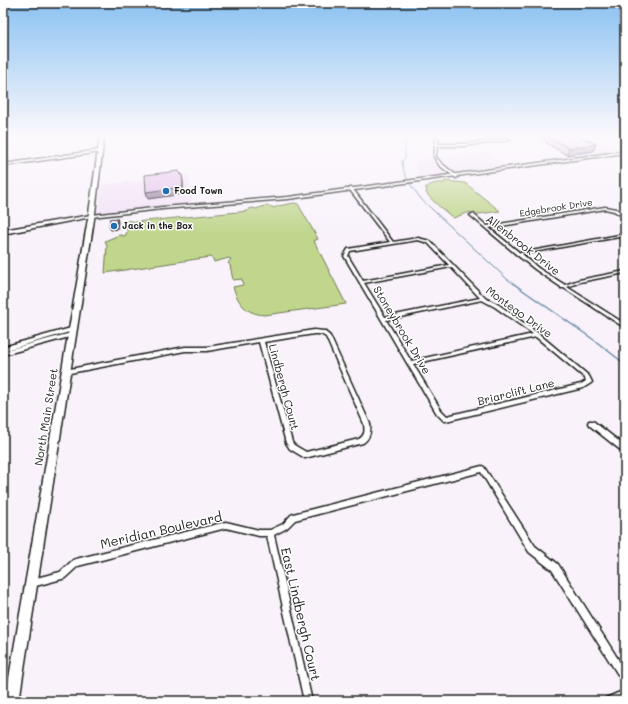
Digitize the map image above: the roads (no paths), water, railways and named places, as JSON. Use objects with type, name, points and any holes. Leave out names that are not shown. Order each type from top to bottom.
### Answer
[{"type":"main road","name":"North Main Street","points":[[12,701],[91,218],[98,169]]},
{"type":"main road","points":[[3,232],[91,218],[251,205],[507,169]]},
{"type":"main road","points":[[3,235],[91,218]]},
{"type":"street","points":[[446,169],[455,176]]},
{"type":"street","points":[[352,190],[392,243]]},
{"type":"street","name":"Edgebrook Drive","points":[[487,227],[605,208],[615,210],[625,217]]},
{"type":"street","name":"Allenbrook Drive","points":[[472,215],[537,269],[625,326]]},
{"type":"street","points":[[518,254],[625,235]]},
{"type":"street","name":"Montego Drive","points":[[392,243],[421,239],[429,242],[483,299],[497,306],[537,335],[587,377],[589,382]]},
{"type":"street","name":"Stoneybrook Drive","points":[[392,243],[349,250],[346,256],[439,412],[446,419]]},
{"type":"street","points":[[362,282],[451,266]]},
{"type":"street","points":[[564,286],[579,281],[625,272]]},
{"type":"street","points":[[383,319],[483,299]]},
{"type":"street","points":[[619,321],[625,318]]},
{"type":"street","name":"Lindbergh Court","points":[[314,332],[322,332],[328,336],[367,424],[368,433],[366,437],[361,441],[305,455],[292,447],[289,443],[261,341],[314,332]]},
{"type":"street","points":[[3,349],[71,333]]},
{"type":"street","points":[[3,353],[71,333]]},
{"type":"street","points":[[410,363],[537,335]]},
{"type":"street","points":[[65,372],[185,349],[207,349],[261,341]]},
{"type":"street","name":"Briarclift Lane","points":[[446,419],[582,386],[589,382]]},
{"type":"street","points":[[591,423],[625,450]]},
{"type":"street","points":[[270,533],[285,526],[292,517],[482,469],[532,549],[555,567],[625,678]]},
{"type":"street","name":"Meridian Boulevard","points":[[31,583],[62,575],[76,563],[226,525],[259,533],[270,533]]},
{"type":"street","name":"East Lindbergh Court","points":[[270,533],[308,701]]},
{"type":"street","points":[[609,701],[625,694]]},
{"type":"waterway","points":[[403,169],[408,181],[421,199],[507,279],[516,285]]},
{"type":"waterway","points":[[514,284],[594,340],[625,364]]},
{"type":"place","name":"Food Town","points":[[166,191]]},
{"type":"place","name":"Jack in the Box","points":[[114,226]]}]
